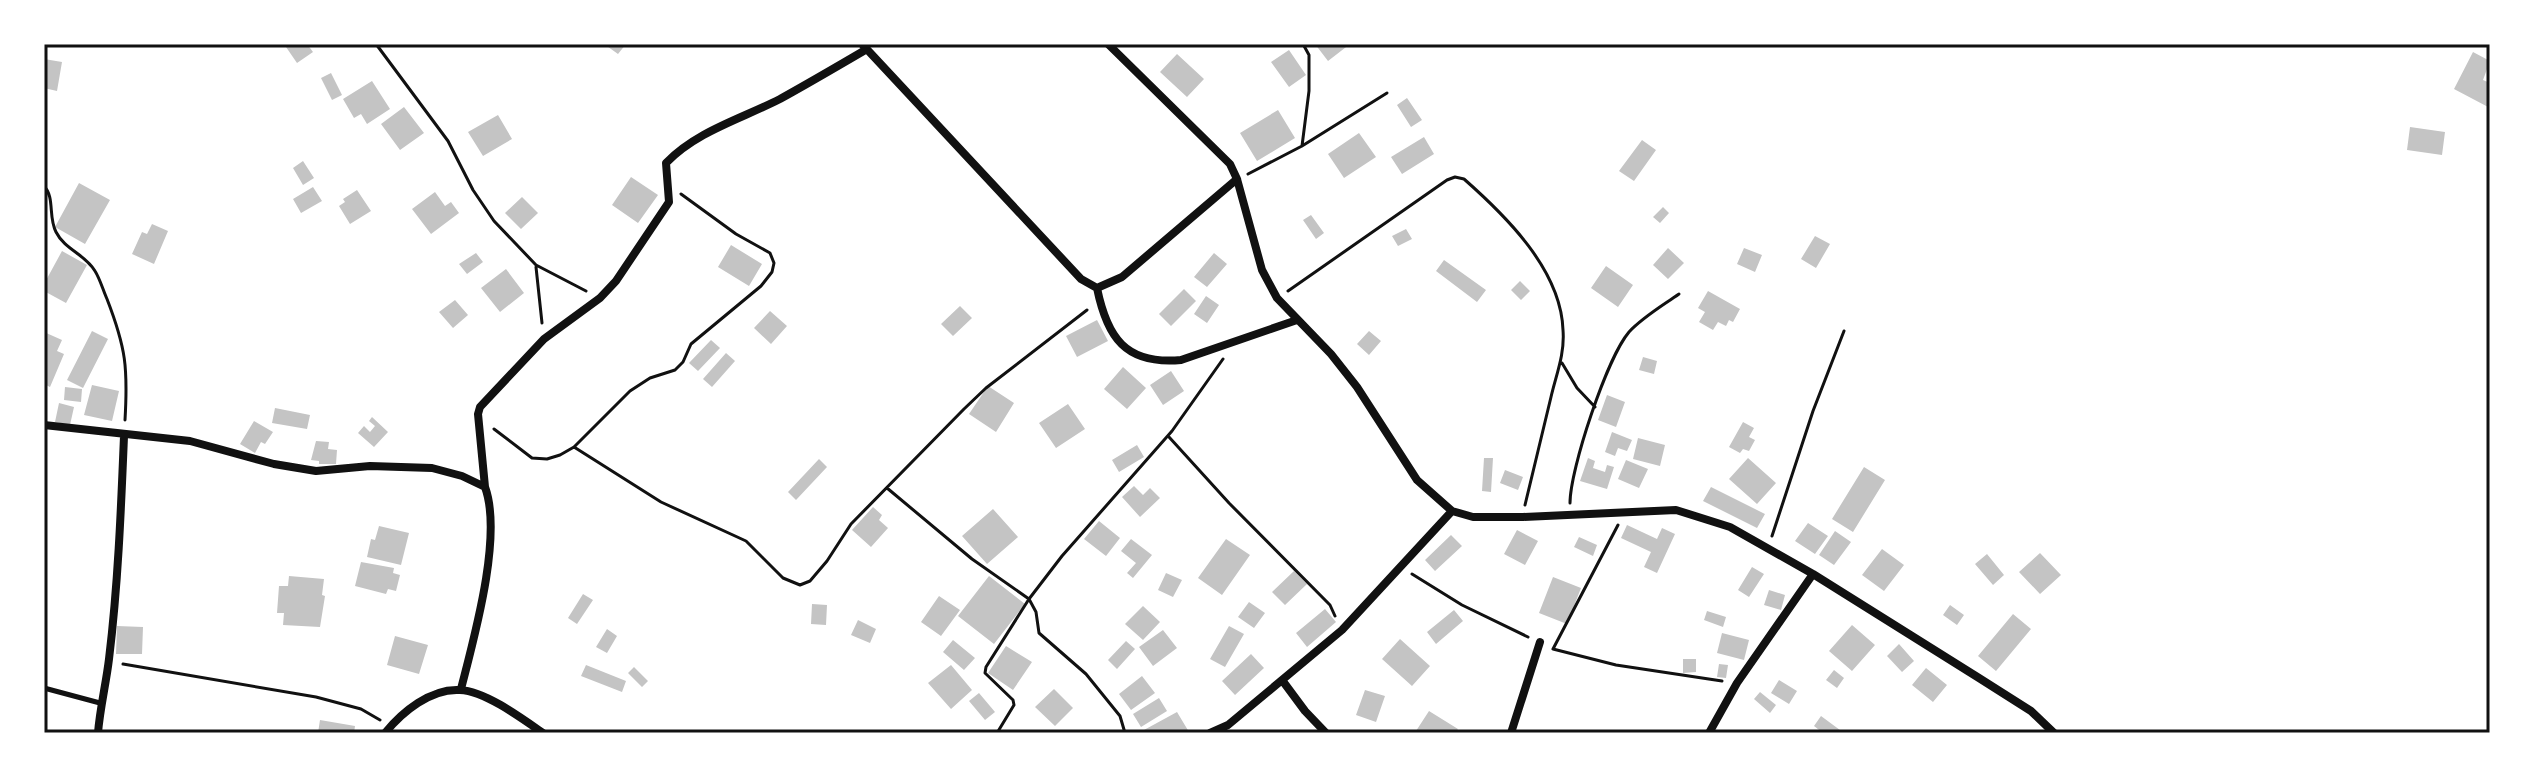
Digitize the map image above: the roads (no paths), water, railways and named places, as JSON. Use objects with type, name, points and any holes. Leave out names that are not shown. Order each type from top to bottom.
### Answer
[{"type":"street","points":[[1108,44],[1230,164],[1262,270],[1277,298],[1331,354],[1357,387],[1417,480],[1452,511],[1473,517],[1523,517],[1676,510],[1730,527],[1769,547],[2031,711],[2054,733]]},
{"type":"street","points":[[461,689],[479,615],[492,521],[491,501],[485,487],[478,420],[480,407],[544,339],[600,298],[616,281],[669,202],[666,163],[688,145],[714,129],[779,99],[864,47],[1081,279],[1097,288]]},
{"type":"street","points":[[1097,288],[1122,277],[1237,179]]},
{"type":"street","points":[[1097,288],[1111,334],[1120,345],[1162,362],[1181,360],[1297,320]]},
{"type":"street","points":[[44,425],[190,441],[274,464],[316,471],[370,466],[432,468],[462,476],[485,487]]},
{"type":"street","points":[[98,733],[120,538],[124,436]]},
{"type":"street","points":[[1210,733],[1228,725],[1342,630],[1452,511]]},
{"type":"street","points":[[1709,733],[1737,683],[1813,574]]},
{"type":"street","points":[[1511,733],[1540,642]]},
{"type":"street","points":[[1282,680],[1326,733]]},
{"type":"street","points":[[387,731],[409,709],[437,693],[461,689],[502,705],[543,733]]},
{"type":"lane","points":[[44,688],[100,703]]}]
